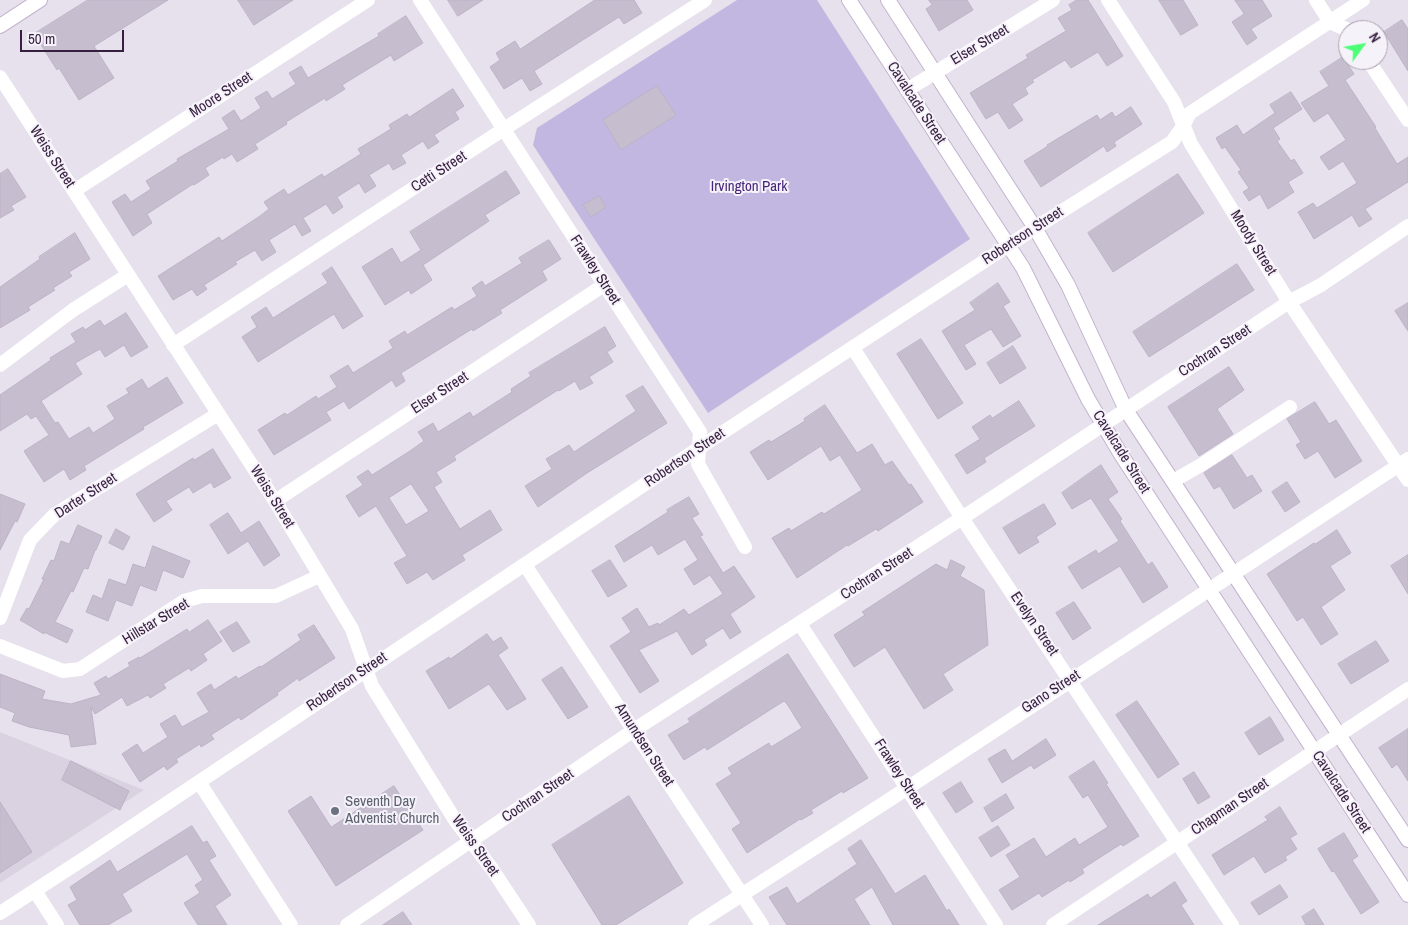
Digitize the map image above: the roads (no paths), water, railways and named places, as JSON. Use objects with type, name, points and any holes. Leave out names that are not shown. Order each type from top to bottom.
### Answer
[{"type":"street","points":[[0,26],[40,0]]},
{"type":"street","name":"Moore Street","points":[[74,191],[368,0]]},
{"type":"street","name":"Frawley Street","points":[[420,0],[700,432],[698,464],[745,548]]},
{"type":"street","name":"Cetti Street","points":[[173,345],[705,0]]},
{"type":"street","name":"Cavalcade Street","points":[[849,0],[1035,291],[1075,374],[1103,426],[1408,895]]},
{"type":"street","name":"Cavalcade Street","points":[[888,0],[1035,228],[1068,285],[1126,410],[1408,840]]},
{"type":"street","name":"Elser Street","points":[[907,90],[1053,0]]},
{"type":"street","name":"Moody Street","points":[[1108,0],[1174,102],[1191,144],[1289,302],[1403,462],[1408,480]]},
{"type":"street","points":[[1316,0],[1330,22],[1338,26]]},
{"type":"street","name":"Robertson Street","points":[[0,913],[699,448],[1035,228],[1172,142],[1190,113],[1363,0]]},
{"type":"street","points":[[1375,70],[1408,120]]},
{"type":"street","name":"Weiss Street","points":[[0,77],[275,501],[352,629],[372,686],[456,820],[529,925]]},
{"type":"street","name":"Cochran Street","points":[[347,925],[634,730],[800,624],[1289,302],[1321,285],[1408,226]]},
{"type":"street","points":[[0,365],[73,310],[128,275]]},
{"type":"street","name":"Elser Street","points":[[275,501],[604,285]]},
{"type":"street","name":"Evelyn Street","points":[[852,348],[962,518],[1071,679],[1232,925]]},
{"type":"street","points":[[1173,481],[1290,407]]},
{"type":"street","name":"Darter Street","points":[[0,618],[30,540],[54,515],[218,414]]},
{"type":"street","name":"Gano Street","points":[[695,925],[1403,462]]},
{"type":"street","name":"Amundsen Street","points":[[525,565],[762,925]]},
{"type":"street","name":"Hillstar Street","points":[[0,646],[63,671],[80,669],[184,601],[202,596],[276,596],[319,576]]},
{"type":"street","name":"Frawley Street","points":[[800,624],[996,925]]},
{"type":"street","name":"Chapman Street","points":[[1053,925],[1408,689]]},
{"type":"street","points":[[199,782],[291,925]]},
{"type":"street","points":[[35,891],[57,925]]},
{"type":"place","name":"Seventh Day Adventist Church","points":[[335,811]]},
{"type":"park label","name":"Irvington Park","points":[[749,187]]}]
